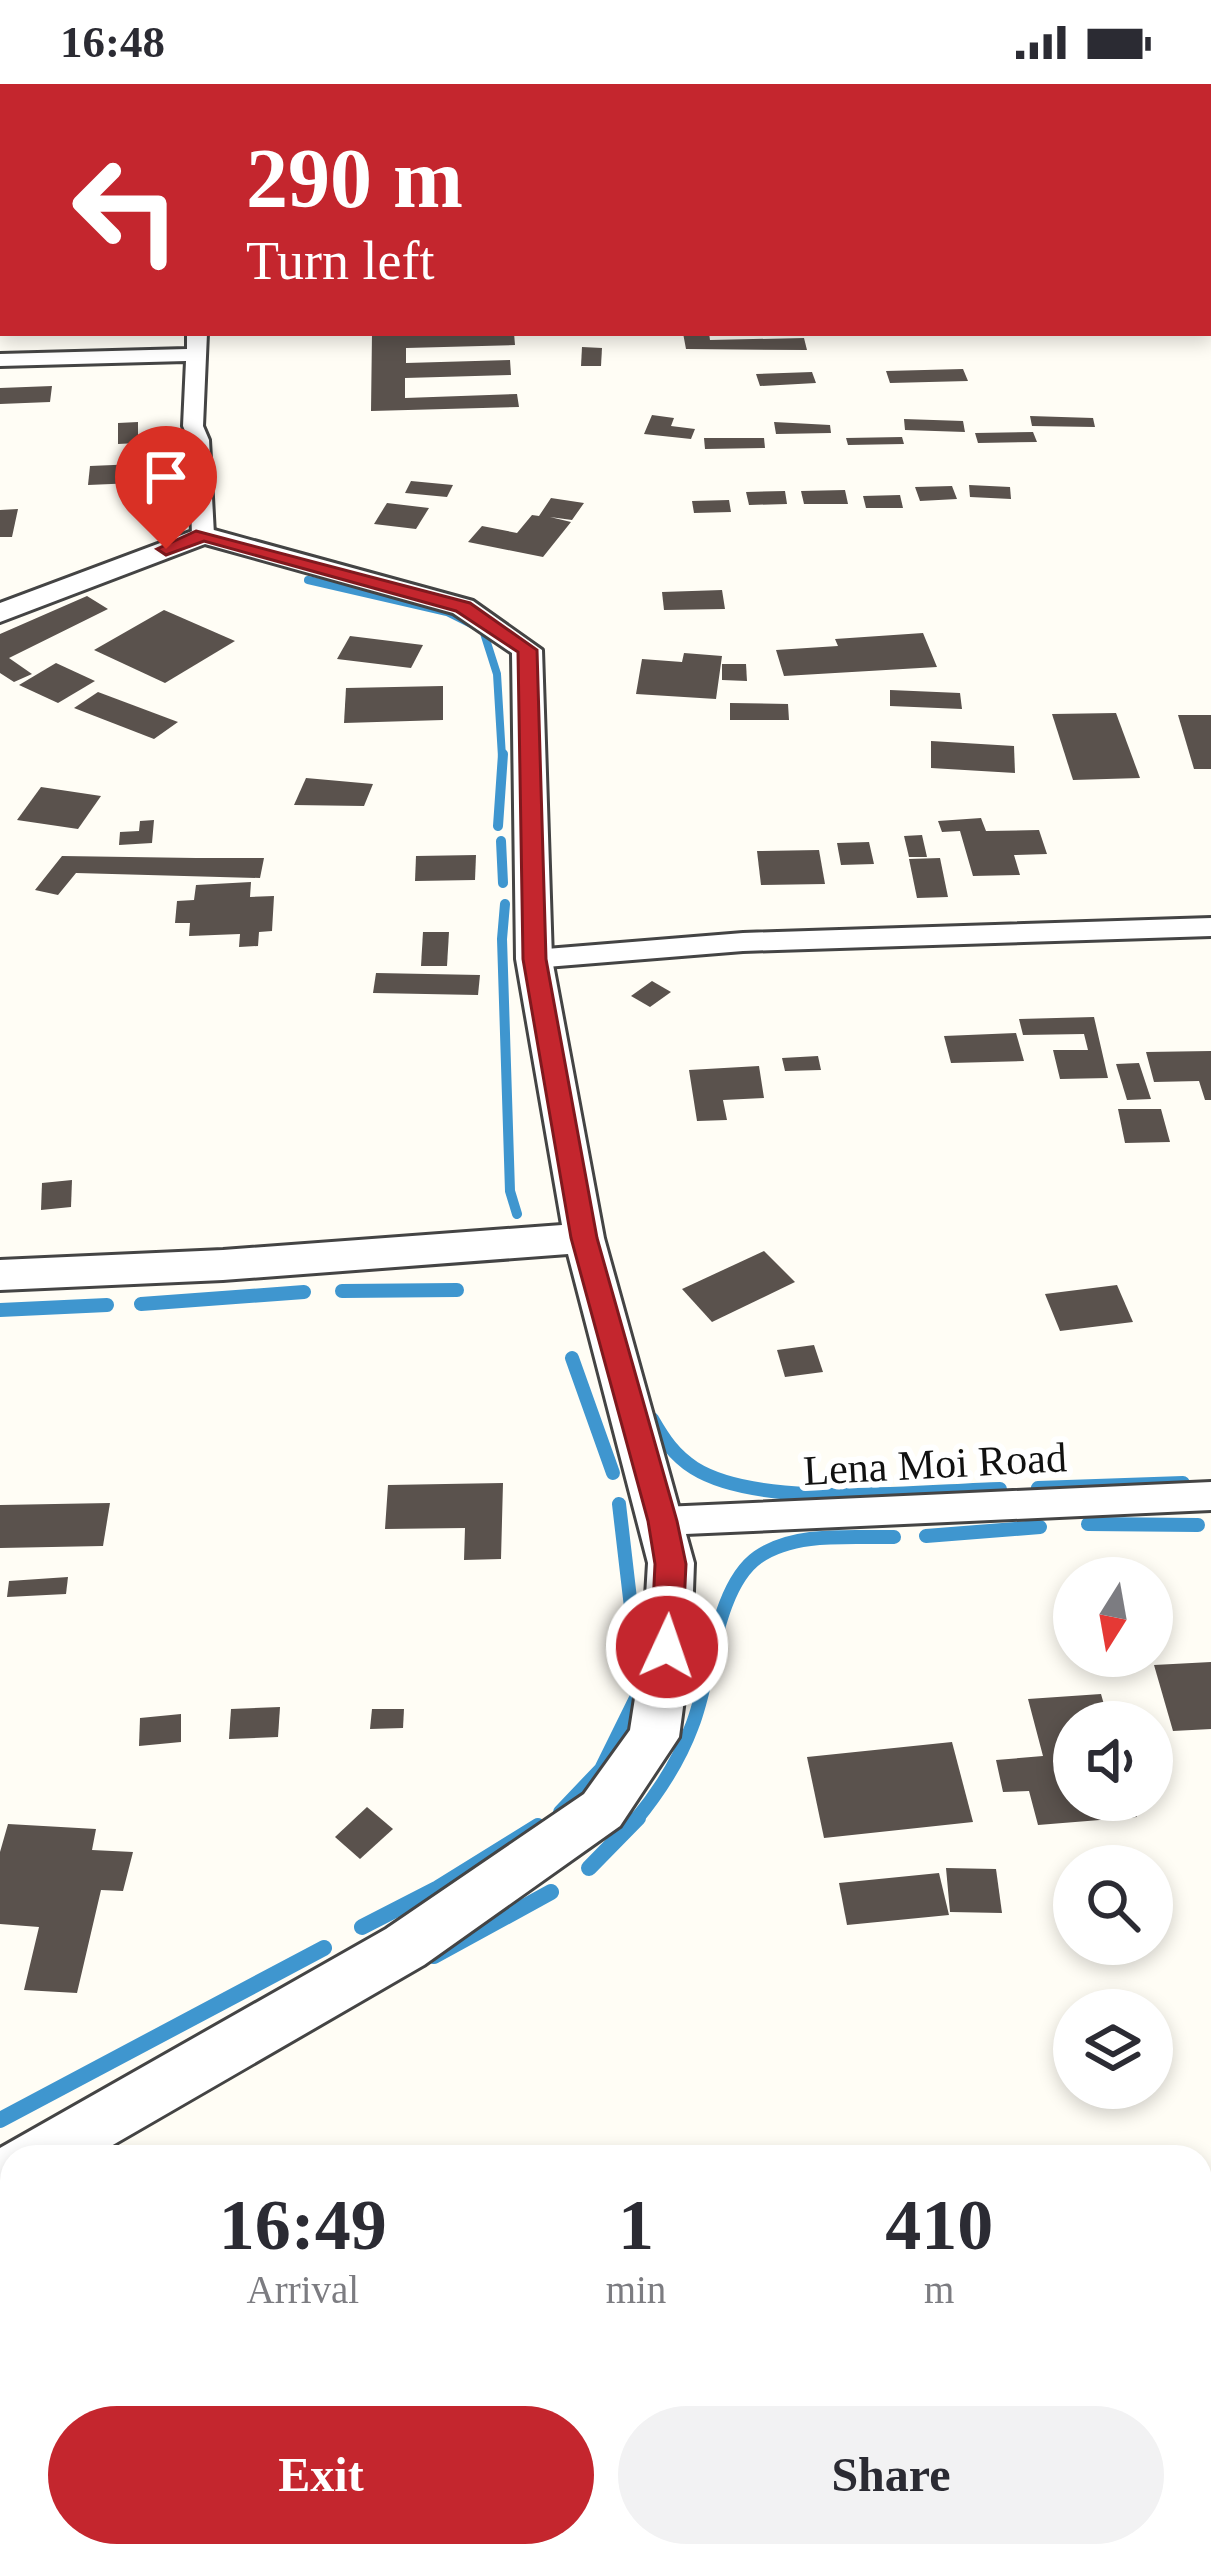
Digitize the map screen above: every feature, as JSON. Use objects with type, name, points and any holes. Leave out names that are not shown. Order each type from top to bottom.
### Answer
[{"type":"street","points":[[0,360],[196,344],[193,426],[199,440],[203,535]]},
{"type":"street","points":[[0,613],[203,535],[463,607],[527,650],[534,959],[584,1238],[663,1521],[670,1564],[667,1647],[654,1737],[602,1810],[405,1947],[58,2145]]},
{"type":"street","points":[[534,959],[743,942],[1211,926]]},
{"type":"street","points":[[0,1275],[223,1265],[584,1238]]},
{"type":"street","name":"Lena Moi Road","points":[[663,1521],[1211,1496]]},
{"type":"building","points":[[372,336],[514,336],[515,345],[406,348],[406,363],[510,360],[511,375],[405,378],[405,398],[517,394],[519,407],[371,411]]},
{"type":"building","points":[[684,336],[804,338],[807,350],[686,349]]},
{"type":"building","points":[[582,347],[602,348],[601,366],[581,366]]},
{"type":"building","points":[[963,369],[968,381],[890,383],[886,371]]},
{"type":"building","points":[[812,372],[816,383],[760,386],[756,374]]},
{"type":"building","points":[[52,386],[50,402],[0,404],[0,388]]},
{"type":"building","points":[[652,415],[674,418],[671,426],[695,429],[691,439],[644,434]]},
{"type":"building","points":[[1030,416],[1093,418],[1095,427],[1032,426]]},
{"type":"building","points":[[904,419],[963,421],[965,432],[905,430]]},
{"type":"building","points":[[138,422],[138,443],[118,444],[118,423]]},
{"type":"building","points":[[774,422],[830,425],[831,433],[776,434]]},
{"type":"building","points":[[1033,432],[1037,442],[978,443],[975,433]]},
{"type":"building","points":[[902,437],[904,444],[848,445],[846,438]]},
{"type":"building","points":[[704,438],[764,438],[765,448],[705,449]]},
{"type":"building","points":[[137,464],[135,483],[88,485],[90,466]]},
{"type":"building","points":[[411,481],[453,485],[447,497],[405,493]]},
{"type":"building","points":[[969,485],[1010,487],[1011,499],[970,497]]},
{"type":"building","points":[[952,486],[957,499],[920,501],[915,487]]},
{"type":"building","points":[[845,490],[848,504],[804,504],[801,491]]},
{"type":"building","points":[[785,491],[787,504],[749,505],[746,492]]},
{"type":"building","points":[[900,495],[903,508],[866,508],[863,496]]},
{"type":"building","points":[[551,498],[584,503],[572,520],[550,517],[571,522],[543,557],[468,542],[482,526],[517,533],[532,515],[539,516]]},
{"type":"building","points":[[729,500],[731,512],[694,513],[692,501]]},
{"type":"building","points":[[387,503],[429,508],[416,529],[374,524]]},
{"type":"building","points":[[18,509],[12,537],[0,537],[0,510]]},
{"type":"building","points":[[722,590],[725,609],[664,610],[662,592]]},
{"type":"building","points":[[87,596],[108,609],[9,658],[32,674],[14,682],[0,673],[0,634]]},
{"type":"building","points":[[164,610],[235,641],[165,683],[94,650]]},
{"type":"building","points":[[923,633],[937,667],[784,676],[776,650],[838,646],[835,639]]},
{"type":"building","points":[[350,636],[423,645],[411,668],[337,659]]},
{"type":"building","points":[[684,653],[722,656],[716,699],[636,694],[642,659],[682,662]]},
{"type":"building","points":[[56,663],[95,681],[58,703],[19,685]]},
{"type":"building","points":[[722,664],[746,664],[747,681],[722,680]]},
{"type":"building","points":[[443,686],[443,720],[344,723],[346,688]]},
{"type":"building","points":[[890,690],[960,693],[962,709],[890,706]]},
{"type":"building","points":[[98,692],[178,722],[154,739],[74,708]]},
{"type":"building","points":[[730,703],[788,704],[789,720],[730,720]]},
{"type":"building","points":[[1116,713],[1140,778],[1073,780],[1052,714]]},
{"type":"building","points":[[1178,715],[1211,715],[1211,769],[1194,769]]},
{"type":"building","points":[[931,741],[1014,746],[1015,773],[931,768]]},
{"type":"building","points":[[306,778],[373,784],[364,806],[294,805]]},
{"type":"building","points":[[41,787],[101,796],[78,829],[17,820]]},
{"type":"building","points":[[981,818],[986,831],[1039,830],[1047,854],[1014,855],[1020,875],[973,876],[960,831],[942,832],[938,821]]},
{"type":"building","points":[[154,820],[152,843],[119,845],[120,832],[139,831],[140,821]]},
{"type":"building","points":[[922,835],[927,857],[909,857],[904,836]]},
{"type":"building","points":[[869,842],[874,864],[841,865],[837,843]]},
{"type":"building","points":[[819,850],[825,884],[761,885],[757,851]]},
{"type":"building","points":[[476,855],[475,880],[415,881],[416,856]]},
{"type":"building","points":[[62,856],[264,858],[260,878],[76,873],[58,895],[35,890]]},
{"type":"building","points":[[940,858],[948,897],[917,898],[909,859]]},
{"type":"building","points":[[251,882],[250,897],[274,896],[272,931],[259,932],[258,946],[239,947],[240,934],[189,936],[190,923],[175,923],[177,901],[194,900],[196,885]]},
{"type":"building","points":[[423,932],[449,932],[447,966],[421,966]]},
{"type":"building","points":[[376,973],[480,975],[478,995],[373,993]]},
{"type":"building","points":[[652,981],[671,992],[650,1007],[631,996]]},
{"type":"building","points":[[1094,1017],[1108,1078],[1060,1079],[1053,1050],[1088,1050],[1084,1034],[1023,1035],[1019,1019]]},
{"type":"building","points":[[1016,1033],[1024,1061],[951,1063],[944,1036]]},
{"type":"building","points":[[1211,1051],[1211,1100],[1205,1100],[1199,1081],[1154,1082],[1146,1052]]},
{"type":"building","points":[[818,1056],[821,1070],[785,1071],[782,1058]]},
{"type":"building","points":[[1139,1063],[1151,1099],[1127,1100],[1116,1064]]},
{"type":"building","points":[[759,1066],[764,1098],[723,1100],[727,1120],[697,1121],[689,1070]]},
{"type":"building","points":[[1118,1109],[1161,1109],[1170,1142],[1125,1143]]},
{"type":"building","points":[[72,1180],[71,1207],[41,1210],[42,1183]]},
{"type":"building","points":[[764,1251],[795,1282],[712,1322],[682,1289]]},
{"type":"building","points":[[1117,1285],[1133,1322],[1060,1331],[1045,1294]]},
{"type":"building","points":[[814,1345],[823,1372],[785,1377],[777,1350]]},
{"type":"building","points":[[503,1483],[501,1559],[464,1560],[465,1528],[385,1529],[388,1485]]},
{"type":"building","points":[[110,1503],[103,1546],[0,1548],[0,1505]]},
{"type":"building","points":[[68,1577],[66,1594],[7,1597],[9,1581]]},
{"type":"building","points":[[1211,1662],[1211,1729],[1173,1731],[1173,1701],[1164,1701],[1157,1677],[1173,1677],[1173,1664]]},
{"type":"building","points":[[1101,1694],[1103,1701],[1053,1701],[1053,1821],[1088,1821],[1038,1825],[1029,1791],[1003,1792],[996,1760],[1043,1756],[1028,1699]]},
{"type":"building","points":[[280,1707],[278,1737],[229,1739],[231,1709]]},
{"type":"building","points":[[372,1709],[404,1709],[403,1728],[370,1729]]},
{"type":"building","points":[[181,1714],[181,1742],[139,1746],[140,1718]]},
{"type":"building","points":[[952,1742],[973,1822],[824,1838],[807,1757]]},
{"type":"building","points":[[367,1807],[393,1829],[360,1859],[335,1837]]},
{"type":"building","points":[[8,1824],[96,1829],[92,1850],[133,1852],[123,1891],[101,1890],[77,1993],[24,1990],[39,1927],[0,1924],[0,1852]]},
{"type":"building","points":[[946,1868],[996,1869],[1002,1913],[950,1912]]},
{"type":"building","points":[[939,1873],[949,1915],[847,1925],[839,1883]]},
{"type":"waterway","points":[[308,580],[447,612],[483,630],[497,674],[502,757]]},
{"type":"waterway","points":[[498,826],[503,754]]},
{"type":"waterway","points":[[501,841],[503,883]]},
{"type":"waterway","points":[[505,904],[502,939],[510,1191],[517,1214]]},
{"type":"waterway","points":[[342,1291],[457,1290]]},
{"type":"waterway","points":[[141,1304],[304,1292]]},
{"type":"waterway","points":[[0,1310],[107,1305]]},
{"type":"waterway","points":[[572,1358],[613,1473]]},
{"type":"waterway","points":[[652,1419],[670,1446],[694,1468],[759,1489],[843,1495],[1000,1489]]},
{"type":"waterway","points":[[1038,1488],[1183,1483]]},
{"type":"waterway","points":[[619,1504],[639,1676]]},
{"type":"waterway","points":[[1088,1524],[1198,1525]]},
{"type":"waterway","points":[[926,1536],[1040,1527]]},
{"type":"waterway","points":[[635,1821],[668,1776],[687,1739],[723,1611],[744,1571],[758,1557],[789,1543],[894,1537]]},
{"type":"waterway","points":[[560,1812],[601,1769],[637,1696]]},
{"type":"waterway","points":[[589,1868],[638,1818]]},
{"type":"waterway","points":[[362,1927],[438,1888],[538,1826]]},
{"type":"waterway","points":[[434,1956],[551,1892]]},
{"type":"waterway","points":[[0,2120],[324,1948]]},
{"type":"route","points":[[166,549],[203,535],[463,607],[527,650],[534,959],[584,1238],[663,1521],[670,1564],[667,1647]]}]
